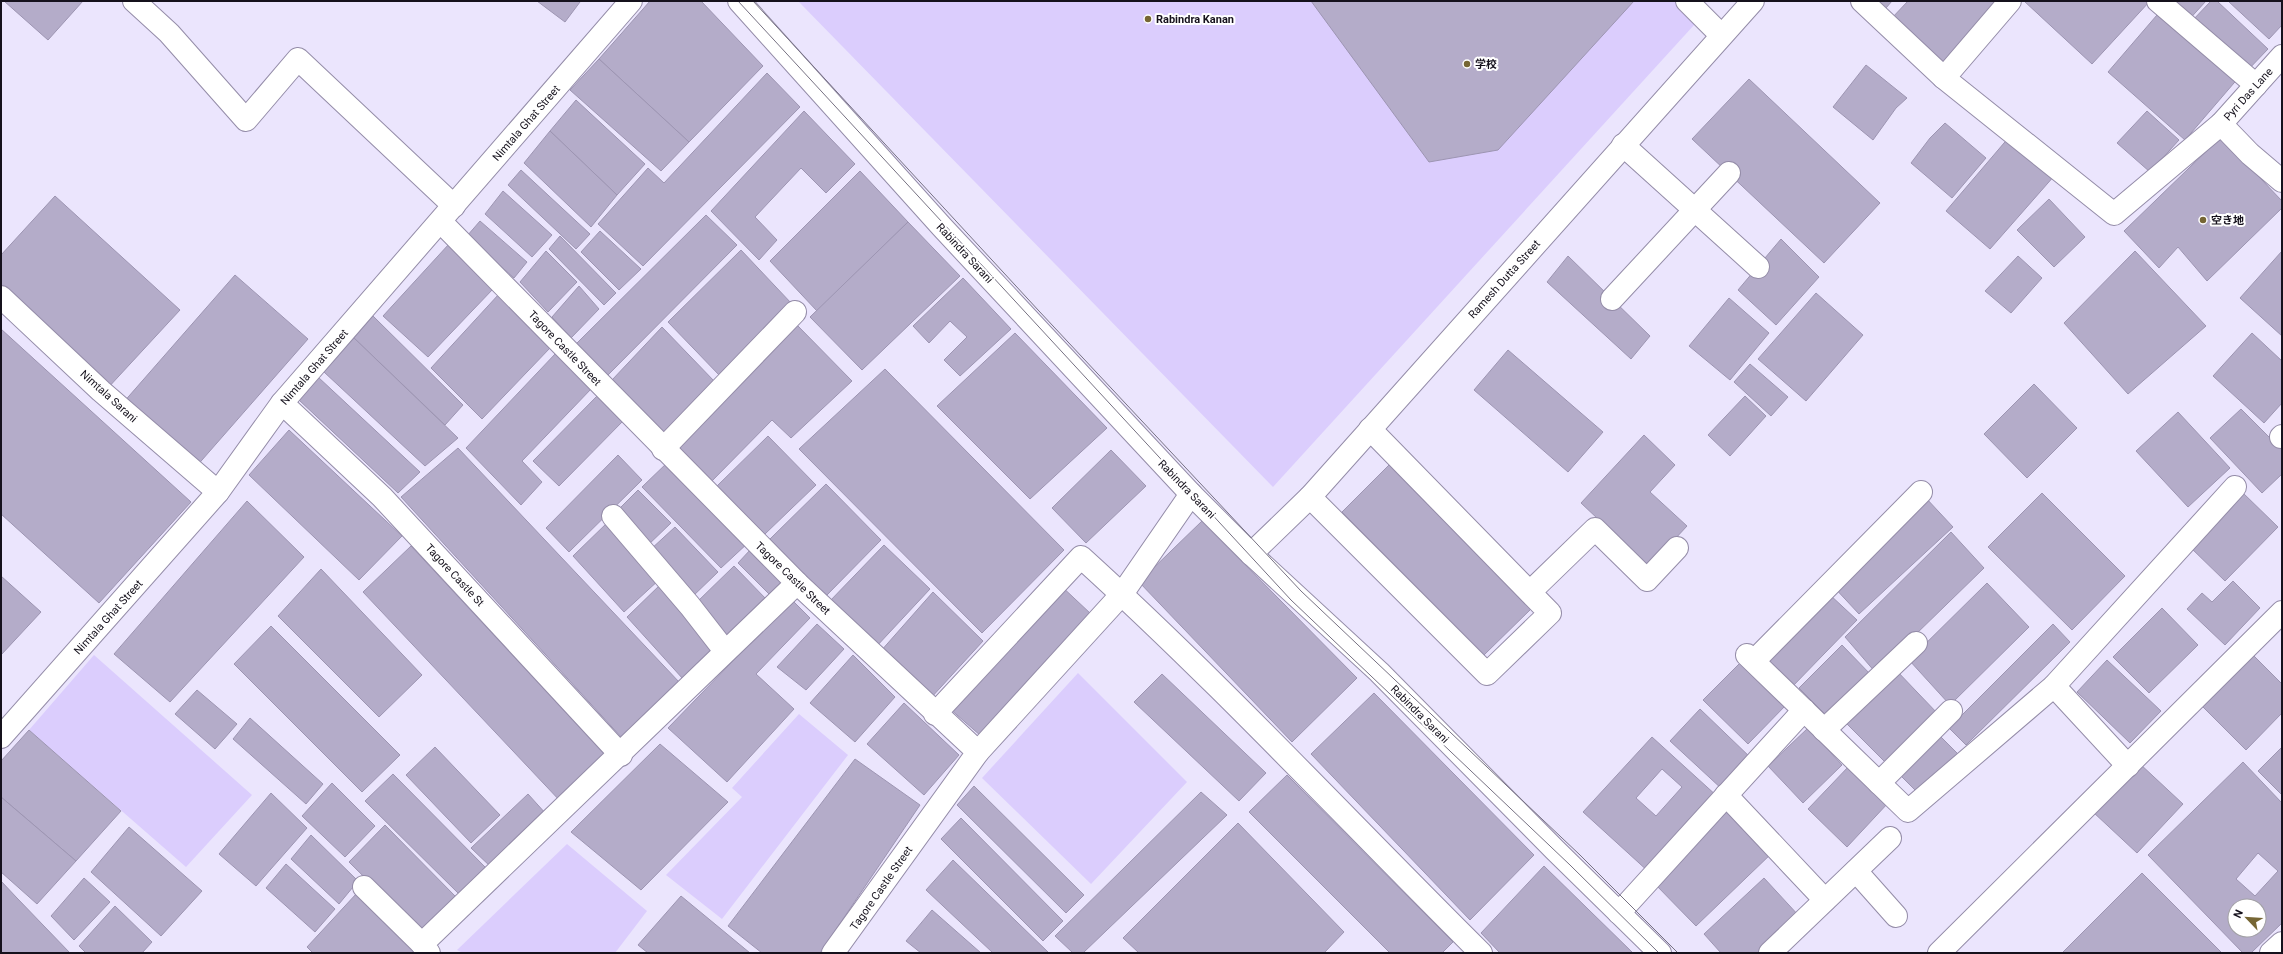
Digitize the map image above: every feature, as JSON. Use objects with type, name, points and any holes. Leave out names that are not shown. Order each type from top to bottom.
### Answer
[{"type":"street","name":"Tagore Castle Street","points":[[134,1],[169,33],[246,120],[298,59],[447,214],[663,449],[797,583],[934,714],[978,752],[833,953]]},
{"type":"street","name":"Nimtala Ghat Street","points":[[1,737],[218,492],[282,403],[631,1]]},
{"type":"street","name":"Rabindra Sarani","points":[[739,1],[931,216],[1191,494],[1251,554],[1379,672],[1660,953]]},
{"type":"street","points":[[1687,1],[1721,35]]},
{"type":"street","name":"Ramesh Dutta Street","points":[[1251,554],[1310,497],[1721,35],[1753,1]]},
{"type":"street","points":[[1862,1],[1944,78],[2114,214],[2221,124]]},
{"type":"street","points":[[1944,78],[2010,1]]},
{"type":"street","points":[[2158,1],[2256,85]]},
{"type":"street","name":"Pyri Das Lane","points":[[2282,56],[2221,124],[2250,154],[2282,181]]},
{"type":"street","points":[[1623,145],[1758,267]]},
{"type":"street","points":[[1612,299],[1729,173]]},
{"type":"street","name":"Nimtala Sarani","points":[[1,297],[101,391],[218,492]]},
{"type":"street","points":[[663,449],[795,312]]},
{"type":"street","name":"Tagore Castle St","points":[[282,403],[382,497],[621,754]]},
{"type":"street","points":[[1310,497],[1487,674],[1550,613],[1370,429]]},
{"type":"street","points":[[1921,492],[1751,658],[1908,812],[2054,686],[2235,487]]},
{"type":"street","points":[[978,752],[1122,594],[1191,494]]},
{"type":"street","points":[[612,516],[690,606],[725,651]]},
{"type":"street","points":[[1530,592],[1595,529],[1647,580],[1677,548]]},
{"type":"street","points":[[934,714],[1081,557],[1122,594],[1288,756],[1481,953]]},
{"type":"street","points":[[364,887],[426,949],[725,651],[797,583]]},
{"type":"street","points":[[1939,953],[2282,612]]},
{"type":"street","points":[[1824,730],[1916,643]]},
{"type":"street","points":[[2054,686],[2128,766]]},
{"type":"street","points":[[1619,913],[1804,710]]},
{"type":"street","points":[[1879,783],[1952,711]]},
{"type":"street","points":[[1726,795],[1825,900]]},
{"type":"street","points":[[1770,953],[1890,838]]},
{"type":"street","points":[[1856,871],[1896,916]]},
{"type":"street","points":[[2271,953],[2282,943]]},
{"type":"shaded area","points":[[798,1],[1693,1],[1705,13],[1273,487]]},
{"type":"shaded area","points":[[94,655],[252,795],[186,867],[29,730]]},
{"type":"shaded area","points":[[1078,673],[1187,782],[1091,884],[982,778]]},
{"type":"shaded area","points":[[799,714],[848,755],[722,919],[666,875],[742,797],[732,788]]},
{"type":"shaded area","points":[[567,844],[647,911],[615,953],[463,953],[457,950]]},
{"type":"building","points":[[4,1],[83,1],[48,40]]},
{"type":"building","points":[[537,1],[578,1],[580,2],[565,22]]},
{"type":"building","points":[[650,1],[701,1],[763,66],[689,142],[599,59]]},
{"type":"building","name":"学校","points":[[1311,1],[1634,1],[1498,150],[1429,162]]},
{"type":"building","points":[[1878,1],[1892,1],[1886,8]]},
{"type":"building","points":[[1908,1],[2001,1],[1940,66],[1891,19]]},
{"type":"building","points":[[2024,1],[2150,1],[2092,64]]},
{"type":"building","points":[[2162,1],[2206,1],[2186,23]]},
{"type":"building","points":[[2211,1],[2217,1],[2268,49],[2245,73],[2191,22]]},
{"type":"building","points":[[2228,1],[2282,1],[2282,25],[2269,39]]},
{"type":"building","points":[[2163,8],[2240,76],[2185,140],[2108,72]]},
{"type":"building","points":[[599,59],[689,142],[661,171],[570,90]]},
{"type":"building","points":[[1866,65],[1907,98],[1896,108],[1873,140],[1833,107]]},
{"type":"building","points":[[767,73],[800,107],[643,266],[598,224],[648,168],[664,183]]},
{"type":"building","points":[[1749,79],[1880,203],[1824,263],[1692,139]]},
{"type":"building","points":[[576,100],[645,164],[617,195],[550,131]]},
{"type":"building","points":[[804,111],[855,164],[826,193],[801,168],[755,217],[777,240],[759,260],[711,211]]},
{"type":"building","points":[[2147,111],[2179,140],[2150,172],[2117,143]]},
{"type":"building","points":[[1945,123],[1986,158],[1952,198],[1911,163],[1930,138]]},
{"type":"building","points":[[550,131],[617,195],[591,227],[524,163]]},
{"type":"building","points":[[2010,136],[2055,175],[1990,249],[1946,211]]},
{"type":"building","name":"空き地","points":[[2221,137],[2282,201],[2282,208],[2207,281],[2178,247],[2159,268],[2124,231]]},
{"type":"building","points":[[521,170],[590,234],[576,249],[508,185]]},
{"type":"building","points":[[860,171],[908,222],[817,311],[770,261]]},
{"type":"building","points":[[503,191],[552,235],[532,257],[485,214]]},
{"type":"building","points":[[55,196],[180,310],[106,390],[1,293],[1,255]]},
{"type":"building","points":[[2049,199],[2085,237],[2054,267],[2017,230]]},
{"type":"building","points":[[706,215],[737,245],[607,376],[576,344]]},
{"type":"building","points":[[480,221],[527,262],[514,278],[467,236]]},
{"type":"building","points":[[908,222],[960,276],[862,370],[810,317]]},
{"type":"building","points":[[600,231],[641,269],[619,290],[581,252]]},
{"type":"building","points":[[560,236],[616,293],[604,305],[549,249]]},
{"type":"building","points":[[1781,239],[1819,277],[1776,325],[1738,290]]},
{"type":"building","points":[[449,244],[493,289],[428,357],[383,316]]},
{"type":"building","points":[[741,250],[792,304],[720,376],[668,322]]},
{"type":"building","points":[[546,251],[577,282],[548,312],[520,282]]},
{"type":"building","points":[[2135,251],[2206,326],[2128,394],[2064,323]]},
{"type":"building","points":[[2282,251],[2282,336],[2240,298]]},
{"type":"building","points":[[1568,256],[1650,336],[1631,359],[1547,282]]},
{"type":"building","points":[[2018,256],[2042,278],[2011,313],[1985,291]]},
{"type":"building","points":[[235,275],[308,339],[195,468],[122,404]]},
{"type":"building","points":[[963,278],[1011,329],[960,376],[944,360],[967,337],[950,321],[929,343],[913,326]]},
{"type":"building","points":[[579,286],[599,309],[571,338],[552,317]]},
{"type":"building","points":[[1816,293],[1863,335],[1806,401],[1758,359]]},
{"type":"building","points":[[499,294],[550,348],[482,419],[431,368]]},
{"type":"building","points":[[1729,298],[1769,333],[1730,380],[1689,346]]},
{"type":"building","points":[[373,316],[463,405],[445,425],[354,338]]},
{"type":"building","points":[[797,325],[852,381],[791,438],[772,420],[709,484],[673,449]]},
{"type":"building","points":[[662,327],[715,382],[662,434],[612,380]]},
{"type":"building","points":[[1,329],[191,502],[99,603],[1,514]]},
{"type":"building","points":[[1015,333],[1107,428],[1030,499],[937,406]]},
{"type":"building","points":[[2252,333],[2282,361],[2282,403],[2264,423],[2213,376]]},
{"type":"building","points":[[354,338],[458,438],[425,466],[324,372]]},
{"type":"building","points":[[1508,350],[1603,432],[1568,472],[1474,390]]},
{"type":"building","points":[[556,353],[592,388],[522,461],[542,482],[521,505],[466,448]]},
{"type":"building","points":[[1750,364],[1788,397],[1771,416],[1734,382]]},
{"type":"building","points":[[885,369],[1064,550],[982,633],[799,449]]},
{"type":"building","points":[[318,377],[420,472],[398,493],[299,400]]},
{"type":"building","points":[[2034,384],[2077,428],[2027,478],[1984,434]]},
{"type":"building","points":[[599,394],[624,420],[559,486],[533,461]]},
{"type":"building","points":[[1745,396],[1766,416],[1730,456],[1708,435]]},
{"type":"building","points":[[2241,409],[2282,450],[2282,474],[2262,493],[2210,438]]},
{"type":"building","points":[[2178,412],[2230,468],[2188,507],[2136,451]]},
{"type":"building","points":[[289,430],[402,536],[359,580],[249,475]]},
{"type":"building","points":[[1644,435],[1675,465],[1650,492],[1687,526],[1649,567],[1581,503]]},
{"type":"building","points":[[768,436],[816,485],[765,534],[717,486]]},
{"type":"building","points":[[458,448],[680,683],[623,739],[401,497]]},
{"type":"building","points":[[1111,450],[1146,486],[1086,543],[1052,508]]},
{"type":"building","points":[[618,455],[642,480],[569,552],[546,528]]},
{"type":"building","points":[[669,461],[749,542],[721,568],[642,487]]},
{"type":"building","points":[[1389,465],[1531,609],[1484,655],[1342,512]]},
{"type":"building","points":[[826,484],[881,540],[825,597],[770,539]]},
{"type":"building","points":[[638,490],[671,523],[646,547],[617,511]]},
{"type":"building","points":[[2242,492],[2278,527],[2225,581],[2189,546]]},
{"type":"building","points":[[2042,493],[2125,576],[2072,630],[1988,547]]},
{"type":"building","points":[[1925,497],[1953,527],[1859,614],[1832,585]]},
{"type":"building","points":[[247,501],[304,557],[170,702],[114,654]]},
{"type":"building","points":[[609,521],[660,579],[624,612],[573,556]]},
{"type":"building","points":[[1202,521],[1357,678],[1292,742],[1139,582]]},
{"type":"building","points":[[675,527],[718,572],[691,598],[650,550]]},
{"type":"building","points":[[1951,532],[1984,568],[1876,673],[1845,637]]},
{"type":"building","points":[[884,545],[930,589],[875,648],[828,603]]},
{"type":"building","points":[[411,546],[608,758],[562,803],[363,592]]},
{"type":"building","points":[[751,549],[785,583],[772,597],[738,563]]},
{"type":"building","points":[[734,566],[767,600],[725,638],[696,603]]},
{"type":"building","points":[[321,569],[422,675],[379,717],[278,616]]},
{"type":"building","points":[[1,576],[41,612],[1,655]]},
{"type":"building","points":[[2233,581],[2260,608],[2225,645],[2187,609],[2202,593],[2212,602]]},
{"type":"building","points":[[662,583],[715,648],[683,679],[627,617]]},
{"type":"building","points":[[1058,583],[1091,614],[981,736],[949,708]]},
{"type":"building","points":[[1987,583],[2029,627],[1950,705],[1909,660]]},
{"type":"building","points":[[933,592],[983,641],[930,699],[880,652]]},
{"type":"building","points":[[1829,594],[1857,620],[1791,688],[1765,662]]},
{"type":"building","points":[[792,600],[810,618],[756,674],[794,709],[727,782],[668,728]]},
{"type":"building","points":[[2162,608],[2198,645],[2149,693],[2113,657]]},
{"type":"building","points":[[817,624],[844,649],[806,690],[777,667]]},
{"type":"building","points":[[2053,624],[2070,642],[1966,745],[1949,728]]},
{"type":"building","points":[[271,626],[400,755],[362,792],[234,664]]},
{"type":"building","points":[[1842,645],[1873,677],[1830,719],[1799,688]]},
{"type":"building","points":[[853,655],[895,697],[855,742],[810,703]]},
{"type":"building","points":[[2253,655],[2282,684],[2282,713],[2246,750],[2202,706]]},
{"type":"building","points":[[1743,660],[1787,704],[1748,744],[1703,700]]},
{"type":"building","points":[[2107,660],[2161,711],[2130,743],[2077,692]]},
{"type":"building","points":[[1895,669],[1939,715],[1889,766],[1842,719]]},
{"type":"building","points":[[1162,674],[1266,773],[1239,801],[1134,702]]},
{"type":"building","points":[[197,690],[237,724],[215,749],[175,714]]},
{"type":"building","points":[[1374,693],[1534,855],[1470,920],[1311,754]]},
{"type":"building","points":[[904,703],[959,755],[924,795],[867,744]]},
{"type":"building","points":[[1700,709],[1752,759],[1723,790],[1670,741]]},
{"type":"building","points":[[250,718],[323,784],[306,804],[233,739]]},
{"type":"building","points":[[1808,728],[1842,765],[1803,803],[1768,766]]},
{"type":"building","points":[[29,730],[121,811],[76,861],[1,797],[1,761]]},
{"type":"building","points":[[1652,737],[1718,797],[1650,873],[1583,812]],"holes":[[[1662,769],[1682,787],[1656,816],[1636,798]]]},
{"type":"building","points":[[1941,737],[1958,754],[1918,793],[1901,776]]},
{"type":"building","points":[[660,744],[728,802],[641,890],[571,832]]},
{"type":"building","points":[[435,747],[500,815],[471,843],[406,775]]},
{"type":"building","points":[[2282,747],[2282,795],[2258,771]]},
{"type":"building","points":[[855,759],[920,805],[820,953],[762,953],[728,926]]},
{"type":"building","points":[[2243,762],[2282,803],[2282,923],[2267,938],[2267,898],[2227,898],[2227,936],[2148,855]],"holes":[[[2258,853],[2278,871],[2255,896],[2236,879]]]},
{"type":"building","points":[[2139,763],[2183,804],[2137,853],[2093,812]]},
{"type":"building","points":[[1850,765],[1889,802],[1847,847],[1808,809]]},
{"type":"building","points":[[393,774],[486,868],[460,895],[365,801]]},
{"type":"building","points":[[1287,775],[1453,942],[1442,953],[1390,953],[1249,812]]},
{"type":"building","points":[[332,783],[375,826],[345,857],[302,816]]},
{"type":"building","points":[[974,786],[1084,895],[1066,913],[957,805]]},
{"type":"building","points":[[1201,792],[1227,815],[1083,953],[1073,953],[1055,936]]},
{"type":"building","points":[[271,793],[307,828],[256,886],[219,854]]},
{"type":"building","points":[[528,794],[547,815],[493,869],[471,848]]},
{"type":"building","points":[[1,797],[76,861],[37,904],[1,872]]},
{"type":"building","points":[[1731,808],[1773,852],[1696,926],[1654,883]]},
{"type":"building","points":[[961,818],[1063,921],[1043,941],[941,839]]},
{"type":"building","points":[[1238,823],[1344,932],[1324,953],[1139,953],[1123,938]]},
{"type":"building","points":[[385,825],[457,898],[422,934],[349,862]]},
{"type":"building","points":[[129,827],[202,891],[161,936],[91,872]]},
{"type":"building","points":[[311,835],[358,881],[339,904],[291,859]]},
{"type":"building","points":[[953,860],[1049,953],[993,953],[926,890]]},
{"type":"building","points":[[286,864],[335,909],[315,932],[266,888]]},
{"type":"building","points":[[1544,866],[1633,953],[1500,953],[1481,933]]},
{"type":"building","points":[[2142,873],[2222,953],[2062,953]]},
{"type":"building","points":[[84,878],[110,902],[74,940],[51,916]]},
{"type":"building","points":[[1764,878],[1800,917],[1761,953],[1721,953],[1704,934]]},
{"type":"building","points":[[1,881],[17,898],[70,953],[1,953]]},
{"type":"building","points":[[357,893],[421,953],[313,953],[307,947]]},
{"type":"building","points":[[681,896],[750,953],[648,953],[638,945]]},
{"type":"building","points":[[115,906],[152,942],[142,953],[86,953],[79,946]]},
{"type":"building","points":[[932,910],[981,953],[921,953],[906,941]]},
{"type":"building","points":[[2228,938],[2266,938],[2251,953],[2243,953]]},
{"type":"tram line","points":[[738,1],[1291,600],[1570,865],[1659,953]]},
{"type":"tram line","points":[[753,1],[1039,311],[1301,591],[1580,855],[1678,953]]},
{"type":"place","name":"Rabindra Kanan","points":[[1148,19]]},
{"type":"place","name":"学校","points":[[1467,64]]},
{"type":"place","name":"空き地","points":[[2203,220]]}]
